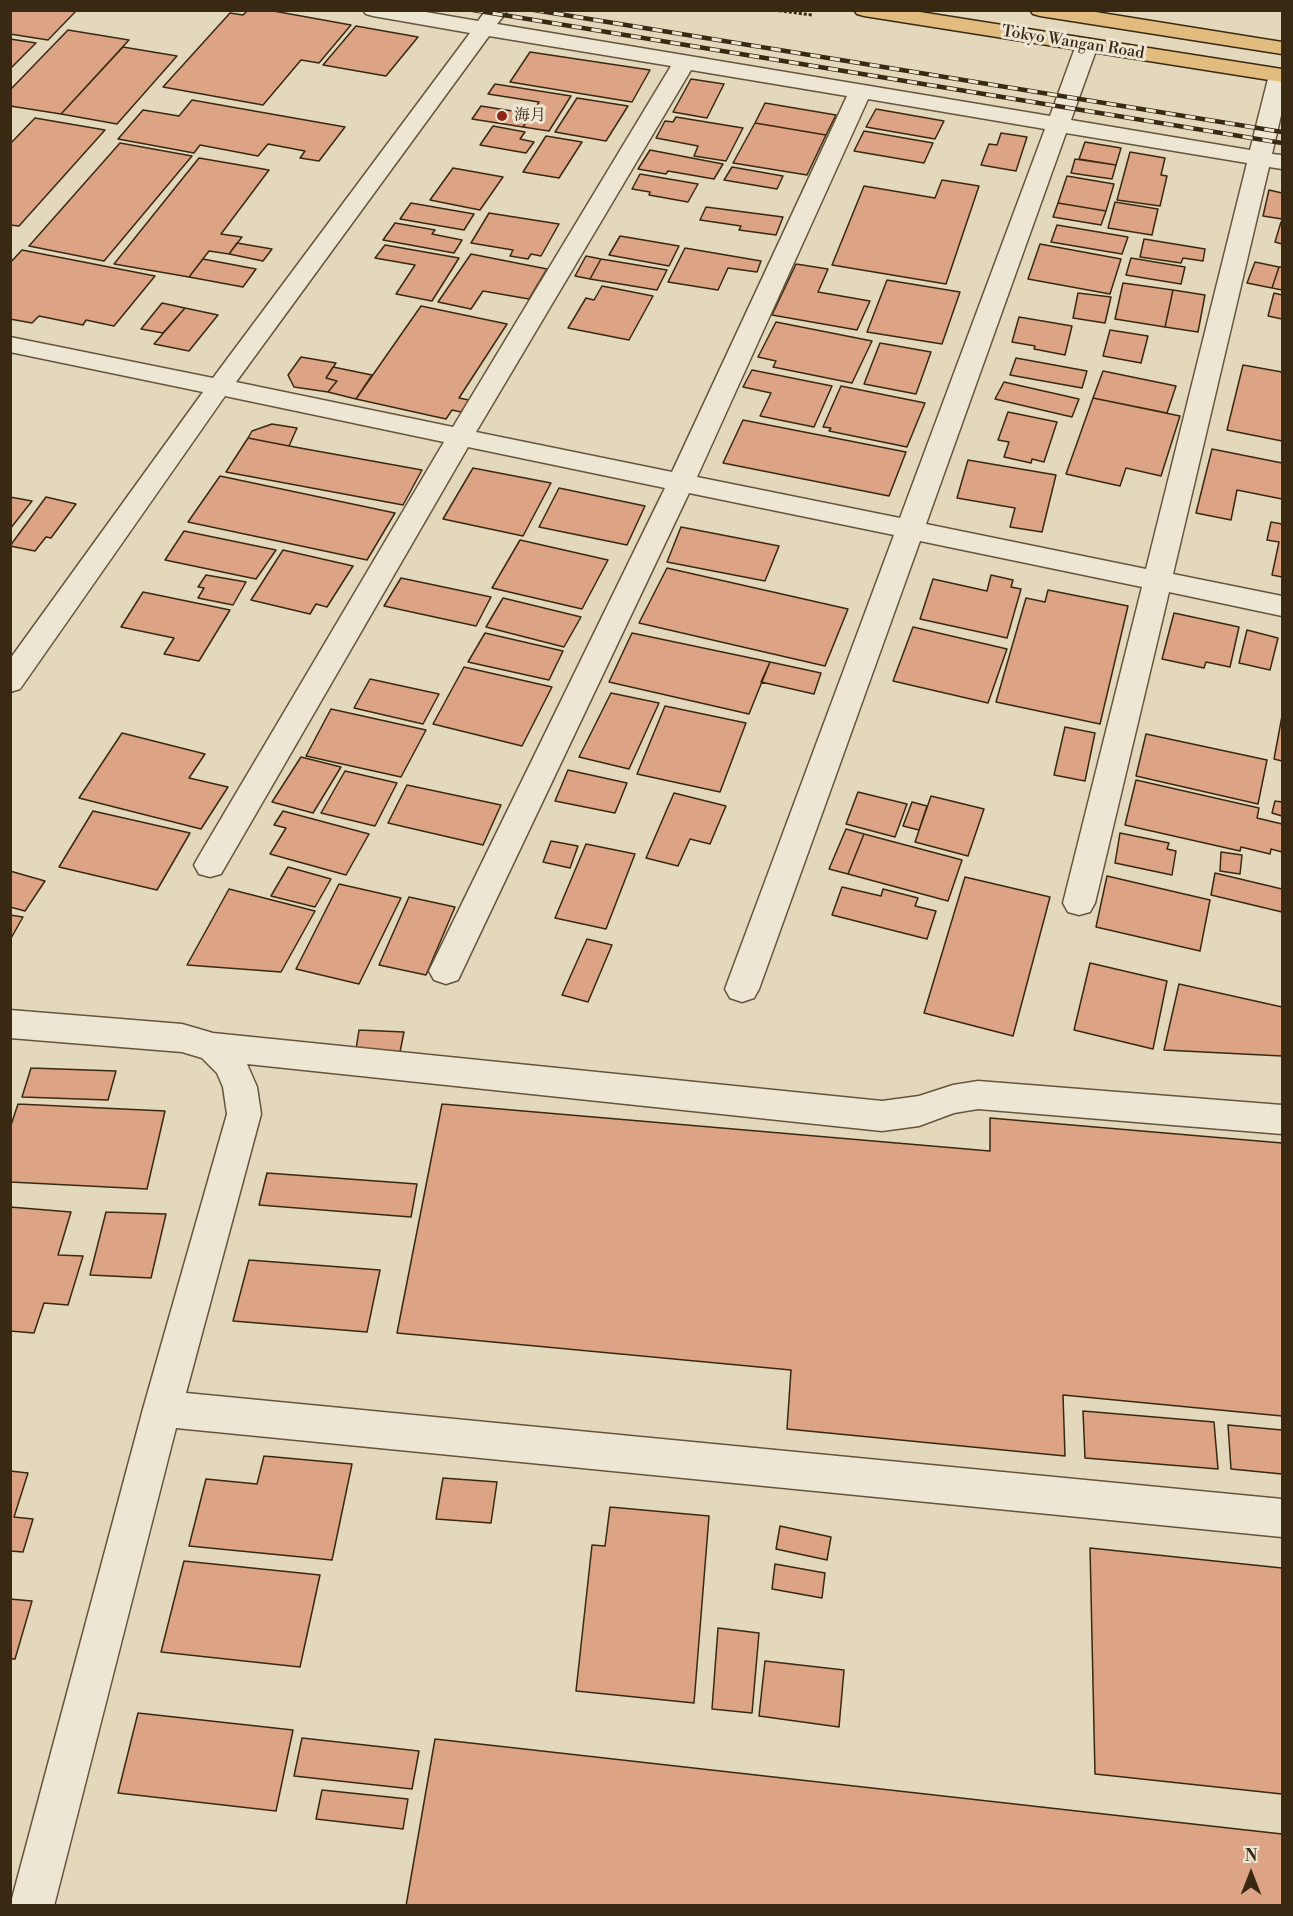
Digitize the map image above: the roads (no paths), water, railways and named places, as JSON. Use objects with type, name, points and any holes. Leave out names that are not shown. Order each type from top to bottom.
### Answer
[{"type":"highway","name":"Tokyo Wangan Road","points":[[864,10],[1281,75]]},
{"type":"highway","points":[[926,10],[996,23],[1012,33]]},
{"type":"highway","points":[[1040,10],[1282,48]]},
{"type":"street","points":[[373,10],[490,20],[684,63],[1271,160]]},
{"type":"street","points":[[10,682],[219,387],[490,20]]},
{"type":"street","points":[[741,988],[1087,45]]},
{"type":"street","points":[[210,865],[460,437],[684,63]]},
{"type":"street","points":[[1079,903],[1157,580],[1271,160],[1281,75]]},
{"type":"street","points":[[446,972],[681,482],[860,92]]},
{"type":"street","points":[[10,344],[1282,606]]},
{"type":"street","points":[[10,1024],[182,1038],[213,1047],[882,1116],[919,1111],[953,1099],[978,1095],[1282,1119]]},
{"type":"street","points":[[31,1905],[162,1409],[244,1114],[240,1087],[230,1064],[213,1047]]},
{"type":"street","points":[[162,1409],[1282,1518]]},
{"type":"railway","points":[[473,10],[1282,143]]},
{"type":"railway","points":[[534,10],[1282,132]]},
{"type":"place","name":"海月","points":[[502,116]]}]
